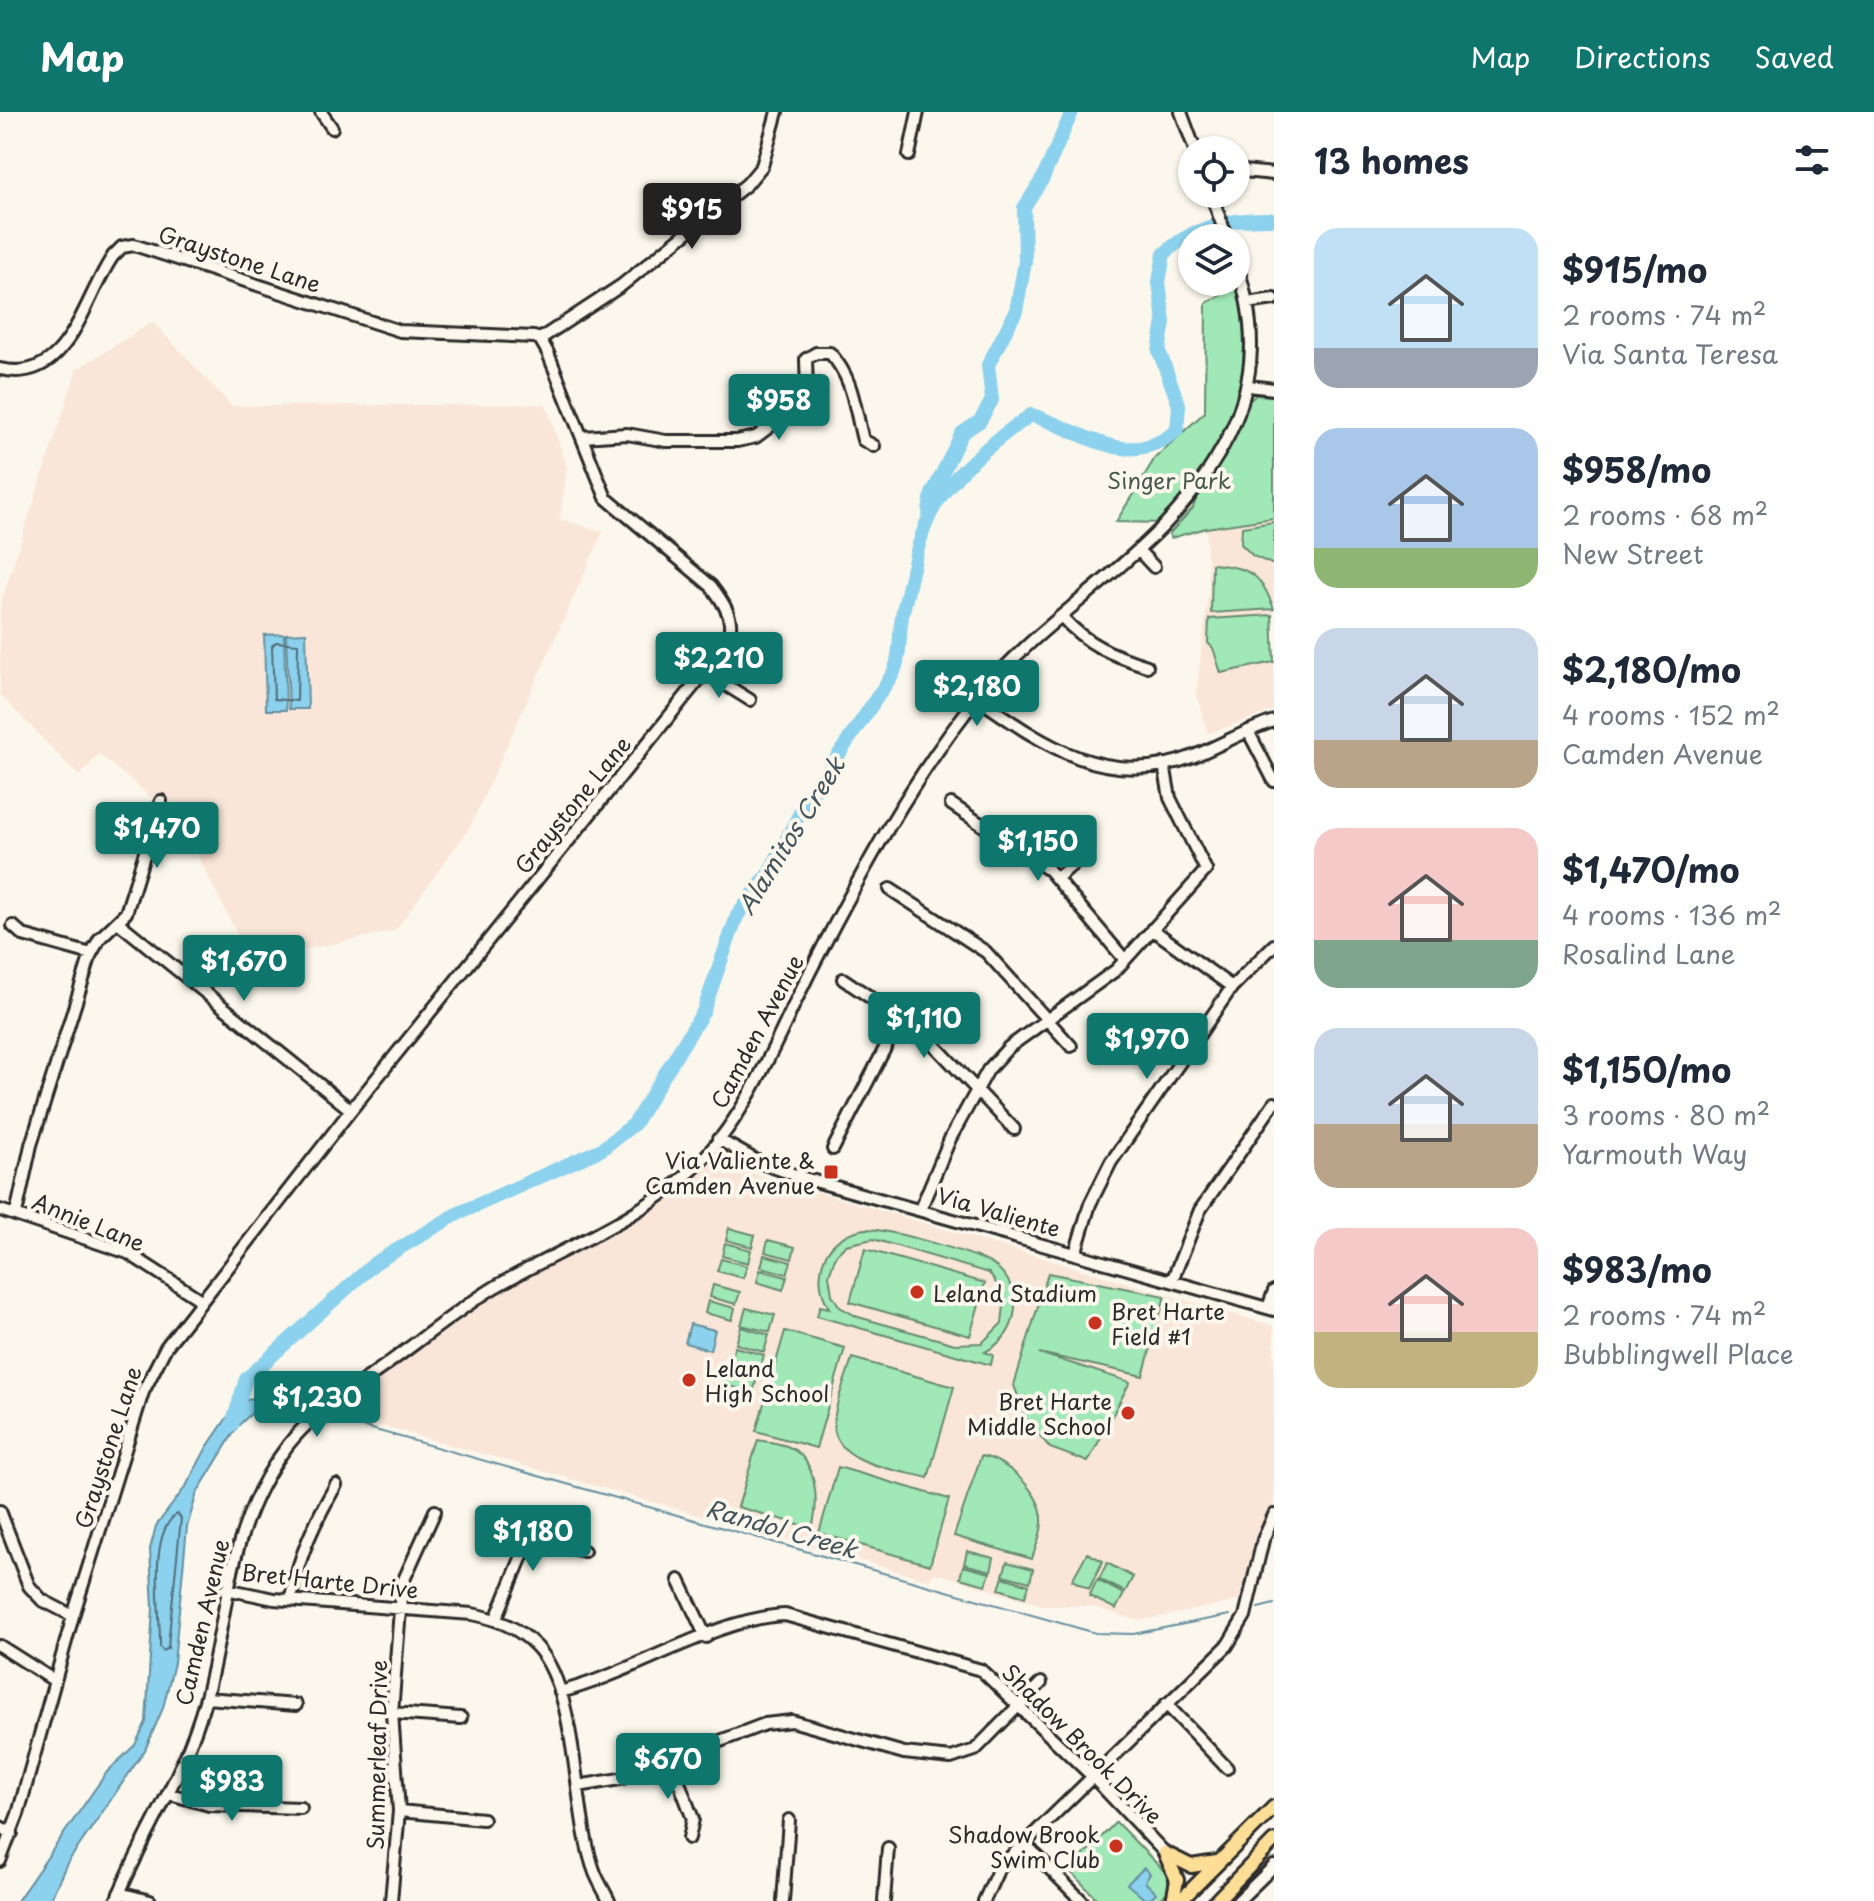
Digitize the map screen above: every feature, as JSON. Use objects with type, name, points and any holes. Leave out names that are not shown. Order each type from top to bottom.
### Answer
[{"type":"main road","points":[[1180,1901],[1274,1807]]},
{"type":"main road","points":[[1216,1901],[1274,1841]]},
{"type":"main road","points":[[1165,1853],[1188,1866],[1219,1861]]},
{"type":"main road","points":[[1165,1853],[1177,1880],[1173,1901]]},
{"type":"street","points":[[321,112],[332,128]]},
{"type":"street","points":[[540,339],[622,285],[747,184],[762,166],[777,112]]},
{"type":"street","points":[[909,155],[918,112]]},
{"type":"street","points":[[1181,112],[1190,136]]},
{"type":"street","points":[[1250,172],[1274,174]]},
{"type":"street","name":"Graystone Lane","points":[[0,369],[33,369],[56,357],[104,269],[122,247],[134,245],[400,331],[422,335],[525,335],[540,339],[606,498],[711,586],[730,614],[733,625],[728,640],[705,672],[351,1110],[166,1347],[143,1392],[73,1616],[12,1833],[0,1861]]},
{"type":"street","name":"Camden Avenue","points":[[117,1897],[170,1794],[206,1698],[226,1589],[238,1544],[265,1482],[288,1445],[314,1419],[494,1288],[600,1234],[650,1203],[690,1172],[718,1139],[751,1089],[863,874],[918,784],[977,698],[1009,663],[1170,523],[1211,465],[1249,386],[1251,339],[1245,296]]},
{"type":"street","points":[[1247,303],[1274,299]]},
{"type":"street","points":[[583,437],[627,434],[671,441],[737,441],[756,437],[802,402],[807,390],[806,359],[816,353],[830,353],[851,381],[863,440],[874,446]]},
{"type":"street","points":[[1249,386],[1274,389]]},
{"type":"street","points":[[1140,552],[1154,567]]},
{"type":"street","points":[[1062,617],[1081,638],[1105,653],[1147,666]]},
{"type":"street","points":[[705,672],[750,700]]},
{"type":"street","points":[[977,698],[1046,745],[1070,757],[1124,767],[1164,764],[1194,756],[1274,721]]},
{"type":"street","points":[[1248,731],[1274,781]]},
{"type":"street","points":[[920,1210],[975,1091],[1009,1047],[1102,983],[1206,870],[1170,798],[1164,764]]},
{"type":"street","points":[[16,1214],[31,1145],[91,954],[100,938],[126,913],[161,801]]},
{"type":"street","points":[[951,804],[1057,878],[1125,960]]},
{"type":"street","points":[[1057,878],[1078,860]]},
{"type":"street","points":[[890,889],[986,952],[1071,1046]]},
{"type":"street","points":[[119,923],[351,1110]]},
{"type":"street","points":[[13,926],[23,935],[91,954]]},
{"type":"street","points":[[1152,929],[1232,987]]},
{"type":"street","points":[[1075,1254],[1090,1204],[1111,1162],[1232,987],[1274,945]]},
{"type":"street","points":[[843,979],[923,1033],[1014,1129]]},
{"type":"street","points":[[833,1149],[901,1017]]},
{"type":"street","points":[[1172,1281],[1200,1210],[1274,1103]]},
{"type":"street","name":"Via Valiente","points":[[718,1139],[779,1170],[1271,1309]]},
{"type":"street","name":"Annie Lane","points":[[0,1210],[128,1253],[201,1300]]},
{"type":"street","points":[[1271,1309],[1274,1291]]},
{"type":"street","points":[[291,1598],[295,1572],[315,1521],[336,1485]]},
{"type":"street","points":[[0,1511],[29,1586],[42,1600],[73,1616]]},
{"type":"street","name":"Summerleaf Drive","points":[[391,1901],[399,1811],[392,1713],[399,1609],[406,1568],[435,1511]]},
{"type":"street","points":[[984,1901],[999,1868],[1227,1646],[1245,1616],[1274,1515]]},
{"type":"street","points":[[496,1619],[524,1551],[534,1540],[584,1551]]},
{"type":"street","points":[[679,1580],[706,1637]]},
{"type":"street","name":"Bret Harte Drive","points":[[226,1589],[274,1599],[291,1598],[496,1619],[519,1631],[539,1649],[560,1692],[595,1872],[609,1901]]},
{"type":"street","name":"Shadow Brook Drive","points":[[560,1692],[598,1682],[756,1616],[785,1615],[981,1670],[1093,1777],[1165,1853]]},
{"type":"street","points":[[0,1646],[55,1681]]},
{"type":"street","points":[[578,1786],[620,1779],[765,1724],[792,1721],[904,1753],[951,1758],[975,1750],[1041,1683]]},
{"type":"street","points":[[206,1698],[296,1705]]},
{"type":"street","points":[[1166,1704],[1227,1768]]},
{"type":"street","points":[[392,1713],[461,1718]]},
{"type":"street","points":[[671,1761],[693,1819],[689,1838]]},
{"type":"street","points":[[170,1794],[209,1805],[301,1808]]},
{"type":"street","points":[[399,1811],[483,1819]]},
{"type":"street","points":[[783,1901],[789,1820]]},
{"type":"street","points":[[0,1827],[12,1833]]},
{"type":"street","points":[[1025,1844],[1082,1901]]},
{"type":"street","points":[[884,1901],[888,1848]]},
{"type":"street","points":[[1238,1901],[1274,1866]]},
{"type":"street","points":[[117,1897],[150,1901]]},
{"type":"shaded area","points":[[153,322],[232,406],[546,404],[567,467],[560,519],[603,532],[470,827],[395,931],[278,955],[266,955],[244,948],[169,798],[165,802],[152,798],[99,754],[79,776],[0,695],[0,605],[77,369]]},
{"type":"shaded area","points":[[1274,518],[1274,710],[1208,734],[1196,693],[1209,590],[1206,528]]},
{"type":"shaded area","name":"Leland High School","points":[[716,1154],[759,1175],[1274,1326],[1274,1503],[1238,1601],[1140,1621],[1089,1606],[1045,1606],[935,1573],[929,1580],[337,1413],[478,1301],[672,1190]]},
{"type":"green space","name":"Singer Park","points":[[1219,296],[1239,296],[1244,355],[1232,413],[1204,467],[1166,523],[1116,522],[1155,458],[1205,412],[1206,303]]},
{"type":"green space","points":[[1256,395],[1274,396],[1274,518],[1206,528],[1171,538],[1169,534],[1193,508],[1198,493],[1228,451],[1249,401]]},
{"type":"green space","points":[[1274,522],[1274,565],[1253,556],[1241,544],[1242,527]]},
{"type":"green space","points":[[1212,564],[1252,574],[1264,587],[1274,609],[1211,613]]},
{"type":"green space","points":[[1272,615],[1274,662],[1221,673],[1213,648],[1208,643],[1209,619]]},
{"type":"green space","points":[[729,1228],[755,1235],[752,1247],[726,1240]]},
{"type":"green space","points":[[865,1229],[911,1237],[995,1266],[1012,1288],[1015,1308],[1007,1333],[985,1352],[993,1355],[991,1365],[817,1316],[820,1306],[829,1308],[821,1282],[824,1258],[840,1239]],"holes":[[[873,1239],[989,1273],[1005,1296],[1002,1323],[982,1343],[955,1344],[858,1317],[840,1307],[832,1295],[829,1275],[836,1255],[846,1245]]]},
{"type":"green space","points":[[768,1240],[795,1247],[792,1259],[765,1252]]},
{"type":"green space","points":[[725,1243],[751,1250],[748,1263],[722,1256]]},
{"type":"green space","name":"Leland Stadium","points":[[865,1249],[985,1283],[970,1336],[850,1302]]},
{"type":"green space","points":[[764,1255],[791,1262],[787,1274],[761,1267]]},
{"type":"green space","points":[[721,1259],[747,1266],[743,1278],[717,1271]]},
{"type":"green space","points":[[760,1270],[787,1277],[783,1290],[757,1282]]},
{"type":"green space","points":[[1048,1273],[1165,1296],[1143,1376],[1039,1353],[1130,1382],[1088,1462],[1050,1448],[1026,1419],[1014,1385]]},
{"type":"green space","points":[[713,1285],[740,1292],[736,1304],[710,1297]]},
{"type":"green space","points":[[708,1301],[735,1308],[732,1320],[705,1313]]},
{"type":"green space","points":[[746,1308],[775,1315],[770,1332],[741,1325]]},
{"type":"green space","points":[[741,1327],[769,1335],[764,1352],[736,1344]]},
{"type":"green space","points":[[785,1331],[845,1348],[816,1448],[756,1431]]},
{"type":"green space","points":[[735,1347],[764,1355],[759,1372],[730,1364]]},
{"type":"green space","points":[[852,1358],[954,1387],[928,1478],[871,1464],[846,1449],[837,1439],[834,1426],[836,1409]]},
{"type":"green space","points":[[729,1368],[758,1375],[753,1392],[724,1385]]},
{"type":"green space","points":[[758,1440],[789,1447],[806,1462],[814,1483],[812,1528],[738,1507]]},
{"type":"green space","points":[[981,1456],[1012,1471],[1037,1500],[1042,1527],[1032,1559],[954,1536]]},
{"type":"green space","points":[[838,1467],[949,1499],[930,1565],[819,1533]]},
{"type":"green space","points":[[967,1551],[994,1558],[991,1571],[964,1564]]},
{"type":"green space","points":[[1087,1553],[1103,1561],[1089,1589],[1072,1580]]},
{"type":"green space","points":[[1007,1562],[1033,1569],[1030,1582],[1003,1575]]},
{"type":"green space","points":[[1107,1563],[1133,1577],[1125,1592],[1099,1579]]},
{"type":"green space","points":[[963,1566],[990,1573],[986,1585],[960,1578]]},
{"type":"green space","points":[[1003,1577],[1029,1585],[1025,1597],[999,1589]]},
{"type":"green space","points":[[1097,1580],[1124,1594],[1116,1609],[1089,1596]]},
{"type":"green space","name":"Shadow Brook Swim Club","points":[[1116,1822],[1168,1875],[1169,1890],[1159,1901],[1099,1901],[1069,1870]]},
{"type":"water","points":[[306,633],[308,709],[289,709],[286,634]]},
{"type":"water","points":[[284,634],[286,710],[266,710],[264,635]]},
{"type":"water","points":[[690,1324],[715,1330],[710,1350],[685,1343]]},
{"type":"water","points":[[282,1392],[299,1397],[294,1411],[270,1407],[252,1413],[238,1426],[197,1493],[187,1527],[174,1663],[163,1708],[145,1750],[66,1865],[50,1901],[17,1901],[107,1772],[135,1745],[146,1722],[153,1608],[150,1549],[156,1526],[186,1486],[229,1415],[249,1399]]},
{"type":"water","points":[[1144,1868],[1150,1874],[1145,1882],[1156,1893],[1147,1901],[1127,1884]]},
{"type":"waterway","points":[[929,511],[932,494],[962,433],[980,421],[992,400],[988,365],[1016,311],[1025,262],[1024,208],[1043,178],[1072,112]]},
{"type":"waterway","name":"Alamitos Creek","points":[[232,1425],[246,1379],[375,1263],[455,1215],[602,1149],[634,1124],[703,1012],[737,916],[769,873],[801,811],[894,672],[914,562],[925,526],[938,501],[974,460],[1031,415],[1122,448],[1140,448],[1158,442],[1177,430],[1179,405],[1159,351],[1164,322],[1159,282],[1164,254],[1188,236],[1215,225],[1274,219]]},
{"type":"waterway","name":"Randol Creek","points":[[329,1417],[1096,1633],[1133,1634],[1230,1615]]},
{"type":"waterway","name":"Randol Creek","points":[[1258,1608],[1274,1604]]},
{"type":"place","name":"Via Valiente & Camden Avenue","points":[[831,1172]]},
{"type":"place","name":"Leland Stadium","points":[[917,1292]]},
{"type":"place","name":"Bret Harte Field #1","points":[[1095,1323]]},
{"type":"place","name":"Leland High School","points":[[689,1380]]},
{"type":"place","name":"Bret Harte Middle School","points":[[1128,1413]]},
{"type":"place","name":"Shadow Brook Swim Club","points":[[1116,1846]]}]
